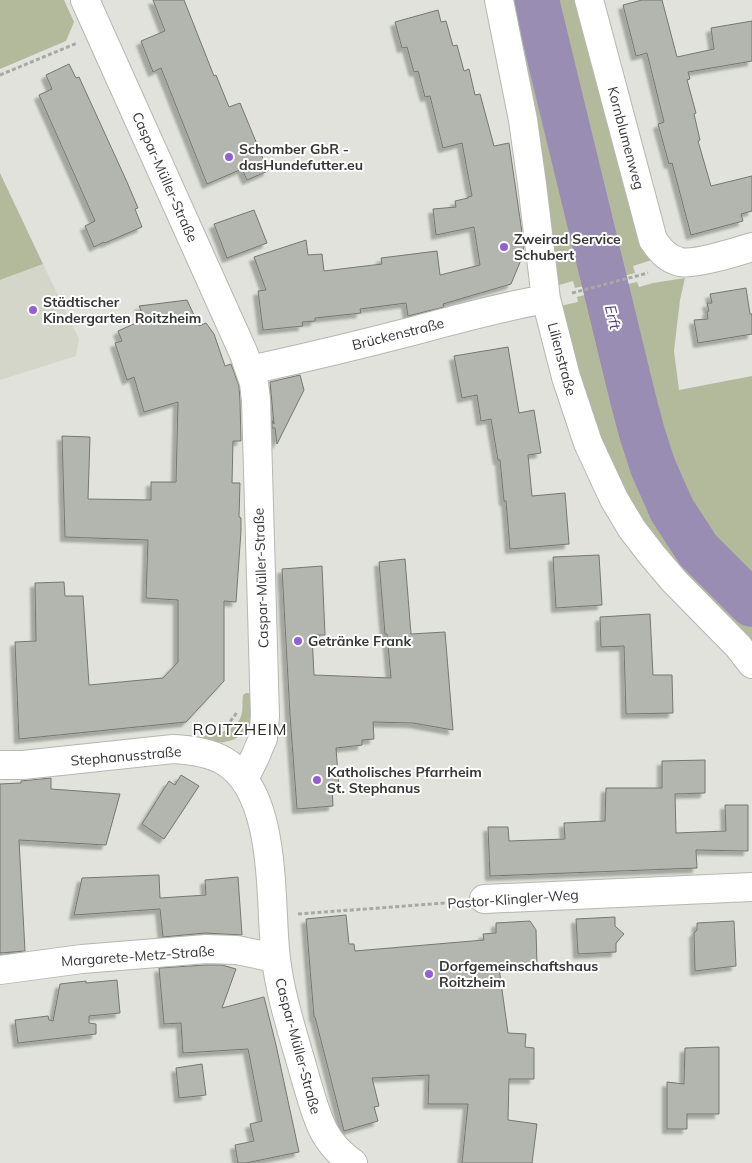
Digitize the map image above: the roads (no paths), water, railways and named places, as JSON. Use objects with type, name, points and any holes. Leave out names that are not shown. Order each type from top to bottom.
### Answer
[{"type":"street","name":"Caspar-Müller-Straße","points":[[86,0],[250,370],[254,383],[265,716],[263,738],[244,779],[254,796],[263,825],[269,862],[276,958],[281,992],[304,1074],[320,1125],[334,1148],[353,1163]]},
{"type":"street","name":"Lilienstraße","points":[[499,0],[523,120],[546,299],[576,409],[588,442],[614,499],[632,529],[675,582],[732,640],[752,664]]},
{"type":"street","name":"Kornblumenweg","points":[[589,0],[653,240],[664,254],[681,262],[695,262],[752,247]]},
{"type":"street","name":"Brückenstraße","points":[[250,370],[379,340],[517,304],[546,299]]},
{"type":"street","name":"Stephanusstraße","points":[[0,765],[23,765],[173,749],[188,750],[213,756],[237,770],[244,779]]},
{"type":"street","name":"Pastor-Klingler-Weg","points":[[484,899],[752,887]]},
{"type":"street","name":"Margarete-Metz-Straße","points":[[0,970],[82,959],[206,949],[237,950],[276,958]]},
{"type":"waterway","name":"Erft","points":[[536,0],[633,399],[653,467],[672,510],[698,550],[752,604]]},
{"type":"place","name":"Schomber GbR - dasHundefutter.eu","points":[[229,157]]},
{"type":"place","name":"Zweirad Service Schubert","points":[[504,247]]},
{"type":"place","name":"Städtischer Kindergarten Roitzheim","points":[[33,310]]},
{"type":"place","name":"Getränke Frank","points":[[298,641]]},
{"type":"place","name":"Katholisches Pfarrheim St. Stephanus","points":[[317,780]]},
{"type":"place","name":"Dorfgemeinschaftshaus Roitzheim","points":[[429,974]]},
{"type":"district","name":"ROITZHEIM","points":[[240,729]]}]
